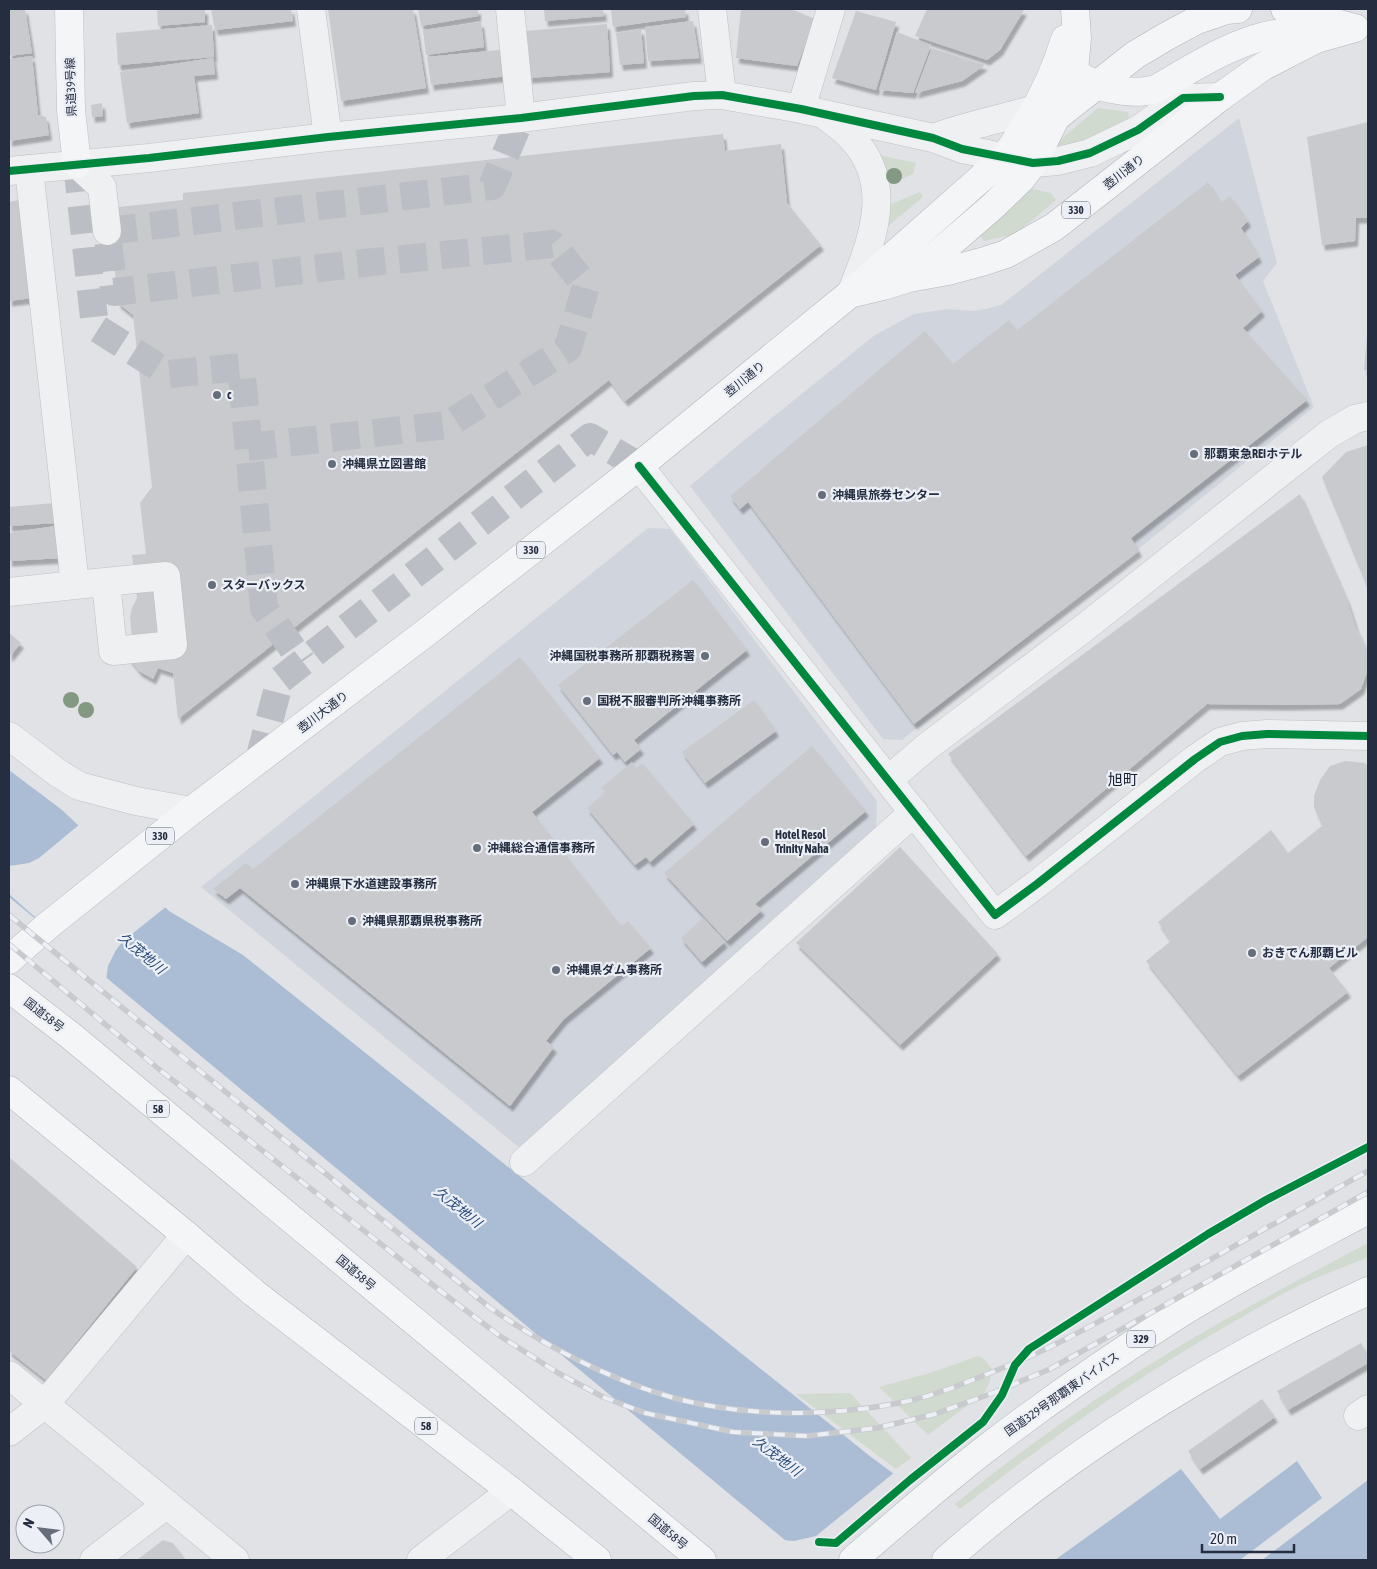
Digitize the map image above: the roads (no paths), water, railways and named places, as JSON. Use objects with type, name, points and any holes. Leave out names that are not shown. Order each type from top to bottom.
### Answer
[{"type":"main road","name":"県道39号線","points":[[69,9],[71,110],[77,164]]},
{"type":"main road","points":[[909,278],[992,207],[1021,179],[1033,163],[1077,38],[1074,9]]},
{"type":"main road","name":"壺川通り","points":[[639,466],[851,293],[1004,158],[1052,108],[1098,85],[1135,55],[1197,20],[1226,10],[1238,9]]},
{"type":"main road","name":"壺川通り","points":[[1285,9],[1362,29]]},
{"type":"main road","name":"壺川通り","points":[[851,293],[909,278],[948,271],[1006,254],[1054,227],[1220,97],[1262,67],[1316,39],[1362,29]]},
{"type":"main road","points":[[1068,61],[1098,85],[1113,89],[1145,92],[1156,88],[1216,55],[1243,44],[1276,34],[1316,39]]},
{"type":"main road","name":"壺川大通り","points":[[9,960],[46,927],[191,811],[424,634],[639,466]]},
{"type":"main road","name":"国道58号","points":[[9,988],[78,1043],[702,1560]]},
{"type":"main road","name":"58","points":[[9,1090],[254,1293],[511,1491],[597,1560]]},
{"type":"main road","name":"国道329号那覇東バイパス","points":[[852,1560],[930,1494],[1037,1410],[1177,1315],[1272,1261],[1368,1210]]},
{"type":"main road","points":[[946,1560],[980,1530],[1082,1453],[1137,1416],[1223,1364],[1305,1320],[1368,1291]]},
{"type":"street","points":[[311,9],[328,137]]},
{"type":"street","points":[[510,9],[521,118]]},
{"type":"street","points":[[712,9],[722,95]]},
{"type":"street","points":[[813,112],[831,9]]},
{"type":"street","points":[[74,576],[19,170],[521,118],[694,96],[722,95],[813,112],[933,138],[962,149],[1033,163],[1058,161],[1090,153],[1138,130],[1183,98],[1220,97]]},
{"type":"street","points":[[933,138],[959,128],[1052,108]]},
{"type":"street","points":[[813,112],[851,137],[865,156],[873,176],[877,208],[873,234],[851,293]]},
{"type":"street","points":[[77,164],[102,187],[107,231]]},
{"type":"street","points":[[888,780],[928,746],[1084,628],[1329,434],[1355,419],[1368,416]]},
{"type":"street","points":[[639,466],[995,915],[1195,759],[1220,742],[1242,736],[1267,734],[1368,736]]},
{"type":"street","points":[[9,592],[74,576],[106,582]]},
{"type":"street","points":[[9,736],[58,773],[79,786],[136,801],[191,811]]},
{"type":"street","points":[[524,1162],[914,812]]},
{"type":"street","points":[[9,1432],[45,1404],[186,1235]]},
{"type":"street","points":[[9,1375],[235,1560]]},
{"type":"street","points":[[421,1560],[511,1491]]},
{"type":"street","points":[[94,1560],[167,1504]]},
{"type":"water","name":"久茂地川","points":[[9,770],[62,810],[169,911],[243,955],[871,1457],[1010,1560],[809,1560],[9,897]]},
{"type":"water","points":[[1297,1461],[1322,1498],[1240,1560],[1055,1560],[1181,1469],[1220,1519]]},
{"type":"water","points":[[1368,1480],[1368,1560],[1262,1560]]},
{"type":"tunnel","points":[[248,447],[447,425],[568,348],[586,286],[552,244],[355,264],[114,292],[107,231],[492,186],[521,118]]},
{"type":"tunnel","points":[[77,164],[95,327],[169,374],[241,367],[264,608],[302,662]]},
{"type":"tunnel","points":[[259,760],[280,680],[590,437],[639,466]]},
{"type":"railway","points":[[9,915],[489,1307],[554,1348],[626,1382],[674,1398],[701,1404],[757,1412],[814,1413],[871,1408],[899,1403],[945,1390],[1051,1347],[1368,1171]]},
{"type":"railway","points":[[9,944],[160,1070],[500,1336],[558,1373],[603,1397],[645,1413],[733,1432],[807,1436],[877,1428],[935,1414],[993,1393],[1050,1369],[1368,1192]]},
{"type":"place","name":"c","points":[[217,395]]},
{"type":"place","name":"那覇東急REIホテル","points":[[1194,454]]},
{"type":"place","name":"沖縄県立図書館","points":[[332,464]]},
{"type":"place","name":"沖縄県旅券センター","points":[[822,495]]},
{"type":"place","name":"スターバックス","points":[[212,585]]},
{"type":"place","name":"沖縄国税事務所 那覇税務署","points":[[705,656]]},
{"type":"place","name":"国税不服審判所沖縄事務所","points":[[587,701]]},
{"type":"place","name":"Hotel Resol Trinity Naha","points":[[765,842]]},
{"type":"place","name":"沖縄総合通信事務所","points":[[477,848]]},
{"type":"place","name":"沖縄県下水道建設事務所","points":[[295,884]]},
{"type":"place","name":"沖縄県那覇県税事務所","points":[[352,921]]},
{"type":"place","name":"おきでん那覇ビル","points":[[1252,953]]},
{"type":"place","name":"沖縄県ダム事務所","points":[[556,970]]},
{"type":"district","name":"旭町","points":[[1123,780]]}]
